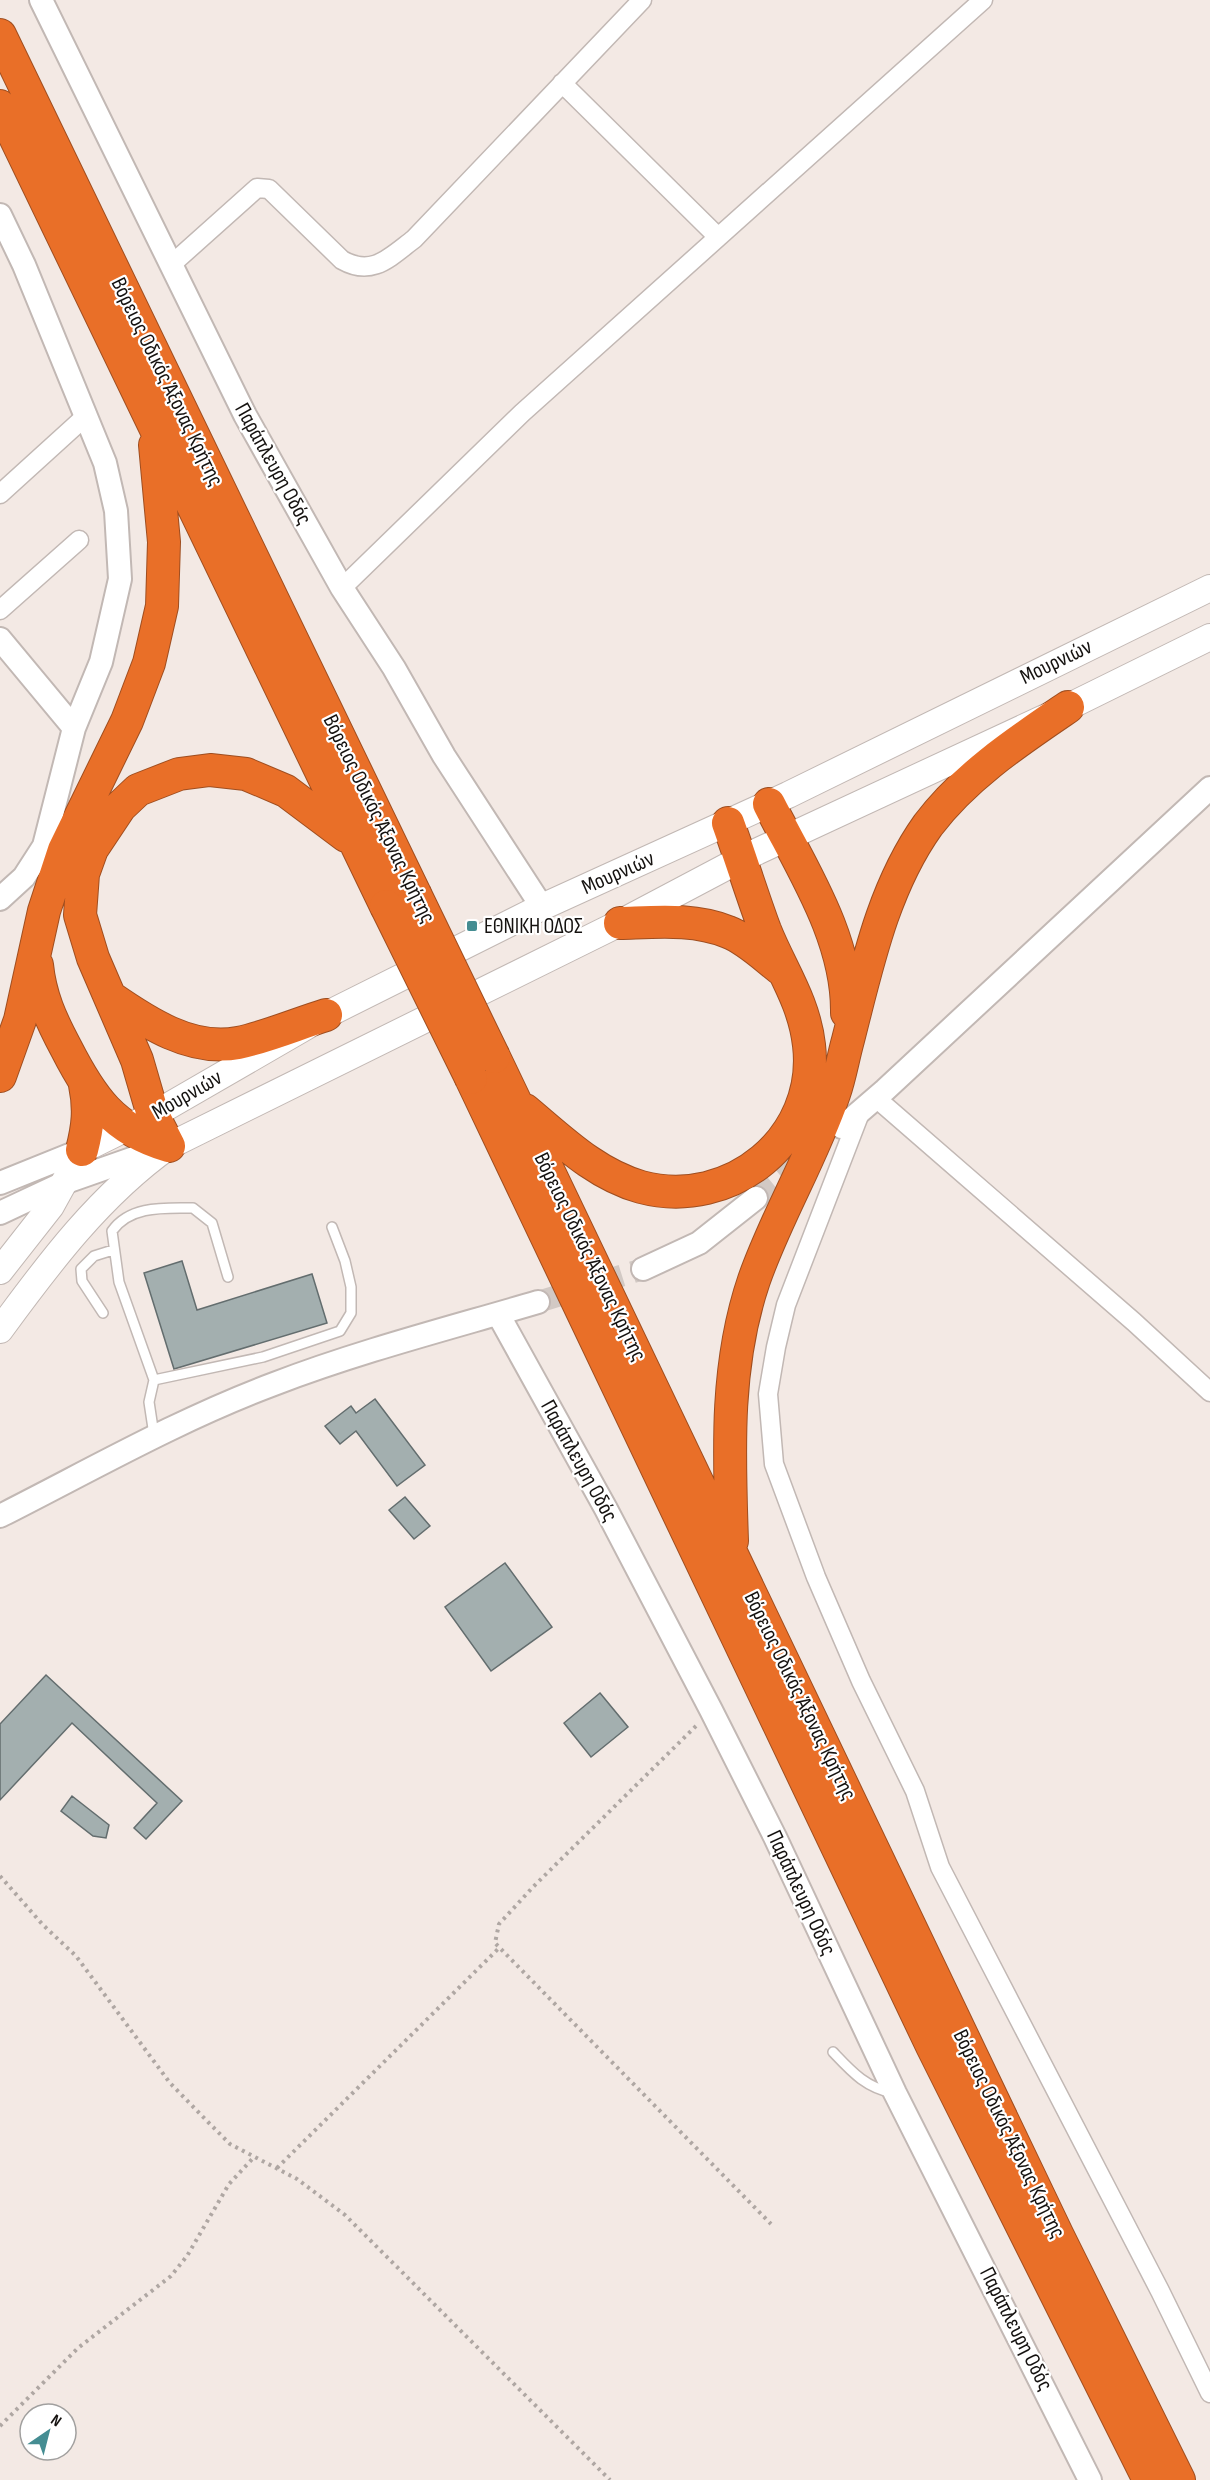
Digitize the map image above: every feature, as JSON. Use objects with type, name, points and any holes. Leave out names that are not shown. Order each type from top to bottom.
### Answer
[{"type":"highway","name":"Βόρειος Οδικός Άξονας Κρήτης","points":[[0,35],[516,1102],[1057,2234],[1179,2480]]},
{"type":"highway","name":"Βόρειος Οδικός Άξονας Κρήτης","points":[[0,106],[354,842],[471,1078],[932,2046],[1149,2480]]},
{"type":"highway","points":[[0,1076],[20,1020],[44,911],[64,850],[127,721],[149,663],[162,606],[164,542],[153,420]]},
{"type":"highway","points":[[732,1554],[729,1405],[743,1319],[754,1280],[835,1094],[870,954],[891,893],[928,826],[977,774],[1068,707]]},
{"type":"highway","points":[[140,1122],[136,1060],[80,915],[83,874],[92,849],[120,807],[138,790],[179,774],[210,770],[246,774],[286,791],[315,810],[354,842]]},
{"type":"highway","points":[[769,804],[830,924],[848,996],[847,1044]]},
{"type":"highway","points":[[516,1102],[605,1174],[641,1187],[666,1191],[694,1191],[723,1185],[753,1169],[778,1145],[806,1097],[810,1078],[809,1046],[802,1007],[766,932],[728,823]]},
{"type":"highway","points":[[620,924],[677,922],[709,926],[729,932],[787,974]]},
{"type":"highway","points":[[35,952],[45,1009],[85,1085],[111,1117],[140,1122],[169,1146]]},
{"type":"highway","points":[[110,997],[163,1029],[187,1039],[213,1044],[237,1043],[326,1015]]},
{"type":"highway","points":[[82,1150],[88,1124],[89,1106],[85,1085]]},
{"type":"main road","name":"Μουρνιών","points":[[82,1150],[140,1122],[326,1015],[542,907],[769,804],[1210,588]]},
{"type":"main road","points":[[0,1330],[51,1261],[104,1203],[139,1167],[169,1146],[620,924],[741,859],[1068,707],[1210,637]]},
{"type":"main road","points":[[0,1271],[66,1182],[82,1150]]},
{"type":"street","name":"Παράπλευρη Οδός","points":[[41,0],[245,415],[342,588],[394,668],[472,803],[542,907]]},
{"type":"street","points":[[172,264],[257,188],[269,189],[342,260],[356,268],[371,267],[389,258],[414,239],[642,0]]},
{"type":"street","points":[[342,588],[522,413],[983,0]]},
{"type":"street","points":[[562,83],[718,237]]},
{"type":"street","points":[[0,215],[87,415],[105,463],[116,511],[120,579],[101,662],[74,728],[44,846],[24,878],[0,899]]},
{"type":"street","points":[[0,494],[87,415]]},
{"type":"street","points":[[0,610],[79,540]]},
{"type":"street","points":[[0,639],[74,728]]},
{"type":"street","points":[[842,1127],[860,1113],[1210,788]]},
{"type":"street","points":[[876,1098],[1134,1322],[1210,1392]]},
{"type":"street","points":[[860,1113],[786,1305],[768,1394],[774,1464],[820,1587],[861,1681],[915,1791],[940,1867],[1160,2291],[1210,2393]]},
{"type":"street","name":"Μουρνιών","points":[[0,1213],[66,1182],[169,1146]]},
{"type":"street","name":"Μουρνιών","points":[[0,1183],[82,1150]]},
{"type":"street","points":[[643,1269],[699,1243],[756,1198]]},
{"type":"street","points":[[0,1516],[154,1435],[273,1384],[380,1346],[538,1302]]},
{"type":"street","name":"Παράπλευρη Οδός","points":[[498,1314],[606,1509],[711,1710],[775,1837],[896,2093],[1090,2480]]},
{"type":"lane","points":[[154,1435],[149,1402],[154,1380],[119,1282],[112,1231],[117,1223],[136,1212],[193,1208],[212,1223],[228,1277]]},
{"type":"lane","points":[[154,1380],[263,1357],[340,1331],[351,1313],[351,1287],[345,1261],[332,1227]]},
{"type":"lane","points":[[103,1312],[82,1281],[81,1269],[94,1257],[113,1250]]},
{"type":"lane","points":[[833,2052],[857,2078],[875,2089],[896,2093]]},
{"type":"path","points":[[711,1710],[533,1887],[499,1924],[495,1943],[771,2224]]},
{"type":"path","points":[[0,1876],[43,1925],[76,1956],[170,2083],[230,2144],[297,2179],[345,2215],[610,2480]]},
{"type":"path","points":[[277,2168],[499,1948]]},
{"type":"path","points":[[0,2426],[78,2348],[171,2276],[187,2256],[229,2184],[254,2157]]},
{"type":"building","points":[[182,1261],[197,1310],[312,1274],[327,1323],[174,1369],[144,1273]]},
{"type":"building","points":[[375,1399],[425,1465],[397,1486],[356,1431],[340,1444],[325,1426],[351,1406],[356,1413]]},
{"type":"building","points":[[405,1497],[430,1526],[414,1539],[389,1510]]},
{"type":"building","points":[[505,1563],[552,1627],[491,1671],[445,1607]]},
{"type":"building","points":[[46,1675],[182,1801],[146,1839],[134,1828],[157,1803],[72,1723],[0,1800],[0,1724]]},
{"type":"building","points":[[600,1693],[628,1727],[591,1757],[564,1723]]},
{"type":"building","points":[[72,1796],[109,1825],[106,1838],[93,1836],[61,1811]]},
{"type":"tunnel","points":[[756,1198],[806,1157]]},
{"type":"tunnel","points":[[538,1302],[643,1269]]},
{"type":"place","name":"ΕΘΝΙΚΗ ΟΔΟΣ","points":[[472,926]]}]
